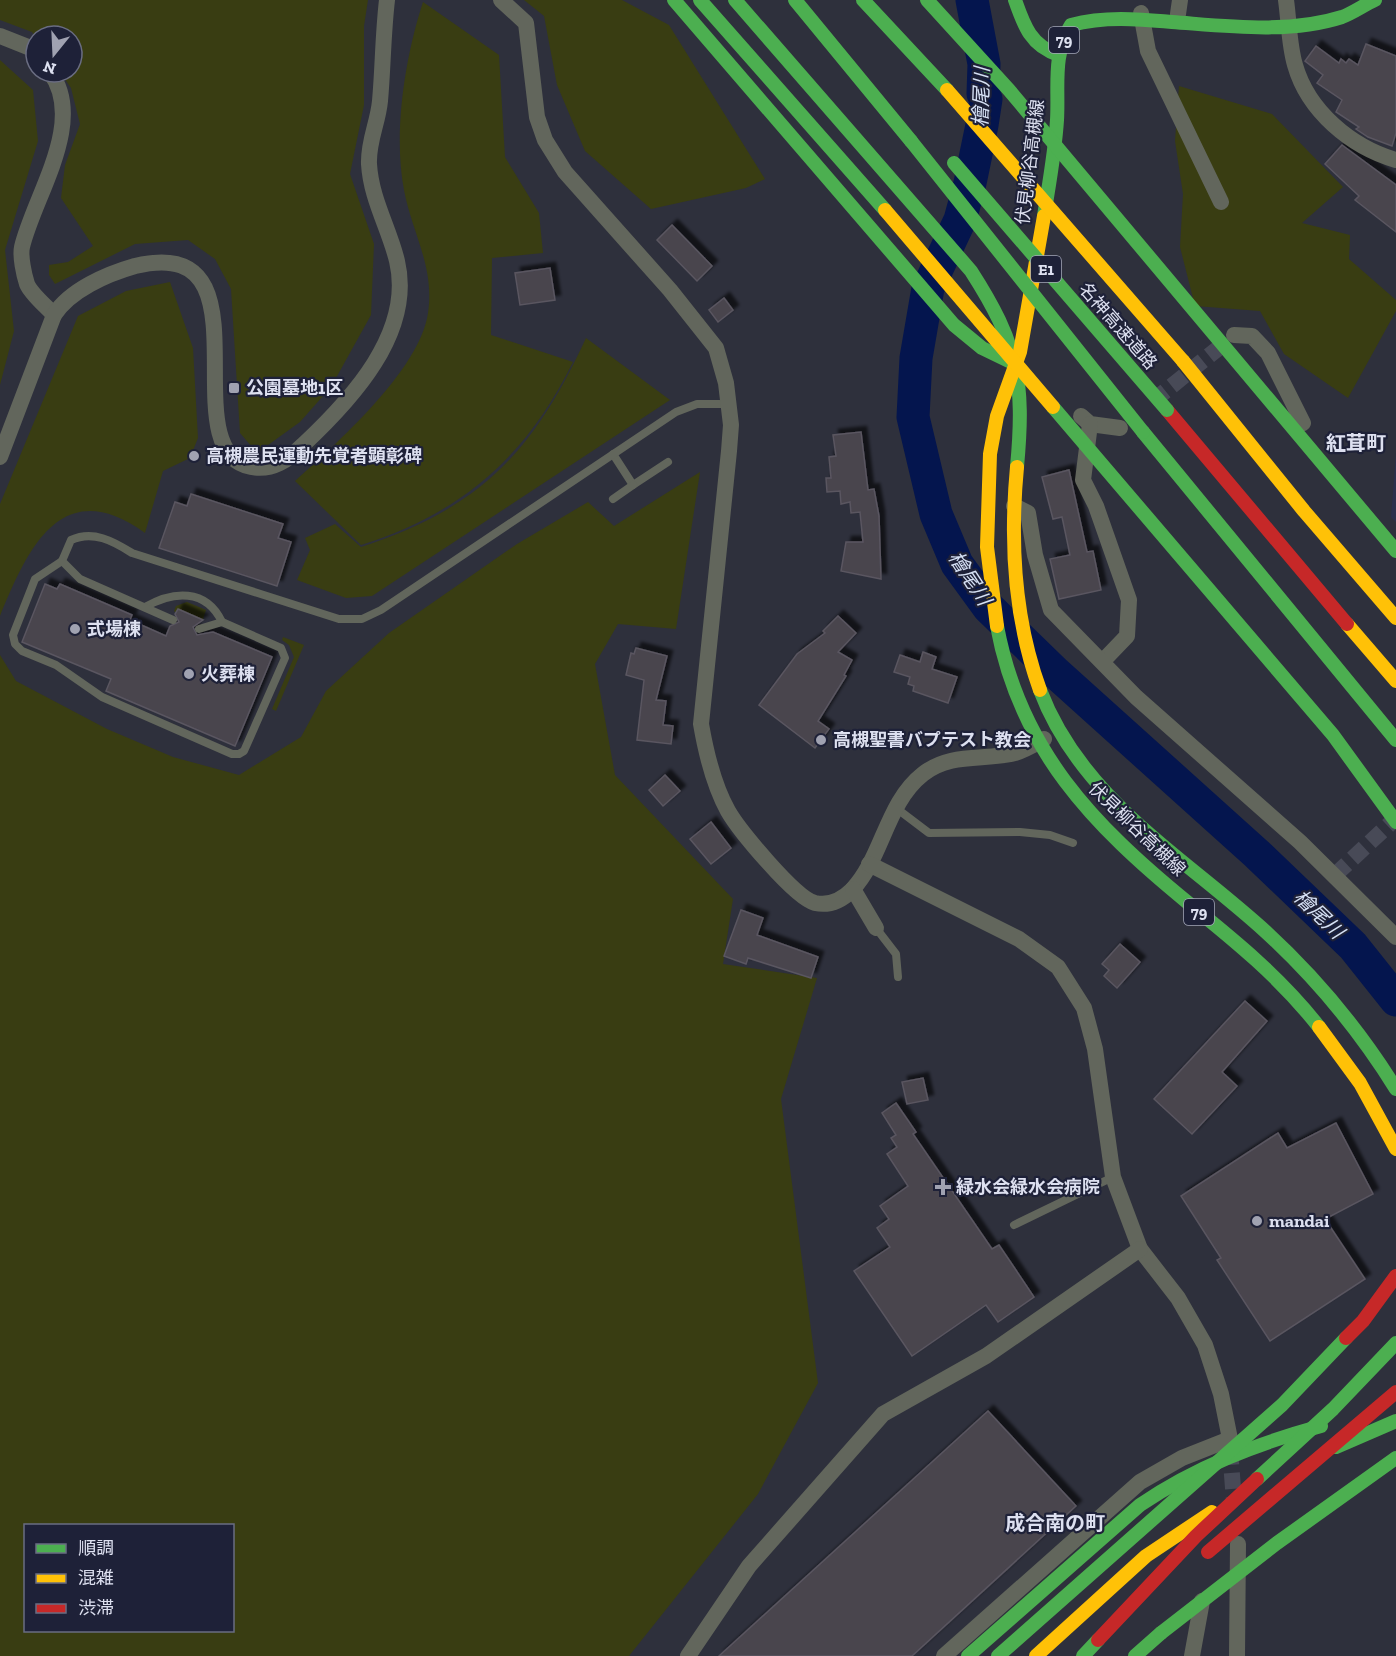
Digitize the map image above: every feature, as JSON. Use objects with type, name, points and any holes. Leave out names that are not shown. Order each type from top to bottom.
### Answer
[{"type":"main road","points":[[674,0],[954,325],[982,348],[1016,364]]},
{"type":"main road","points":[[700,0],[885,210],[1332,735],[1376,791],[1396,822]]},
{"type":"main road","name":"伏見柳谷高槻線","points":[[735,0],[971,271],[1000,315],[1016,364],[1022,420],[1014,506],[1014,546],[1023,627],[1045,700],[1059,732],[1112,800],[1307,970],[1352,1021],[1396,1089]]},
{"type":"main road","points":[[795,0],[911,141],[1143,432],[1396,740]]},
{"type":"main road","points":[[807,0],[863,60]]},
{"type":"main road","name":"名神高速道路","points":[[863,0],[947,90],[1183,361],[1304,511],[1396,618]]},
{"type":"main road","points":[[927,0],[1024,108],[1396,550]]},
{"type":"main road","points":[[1015,0],[1028,35],[1037,46],[1059,55]]},
{"type":"main road","name":"伏見柳谷高槻線","points":[[1375,0],[1327,21],[1289,24],[1179,7],[1133,8],[1102,12],[1086,15],[1072,23],[1059,55],[1057,117],[1039,239],[1016,364],[996,418],[988,477],[986,522],[989,571],[997,621],[1009,672],[1037,743],[1089,812],[1157,878],[1281,982],[1324,1030],[1356,1074],[1396,1149]]},
{"type":"main road","name":"名神高速道路","points":[[949,156],[1167,410],[1275,542],[1396,681]]},
{"type":"main road","points":[[998,1656],[1282,1405],[1363,1321],[1396,1276]]},
{"type":"main road","points":[[1083,1656],[1196,1536],[1333,1409],[1396,1343]]},
{"type":"main road","points":[[1196,1562],[1396,1392]]},
{"type":"main road","points":[[968,1656],[1140,1505],[1164,1487],[1254,1443],[1396,1407]]},
{"type":"main road","points":[[1036,1656],[1146,1556],[1175,1535],[1286,1471],[1396,1421]]},
{"type":"main road","points":[[1136,1656],[1218,1586],[1325,1506],[1396,1458]]},
{"type":"main road","points":[[1161,1633],[1349,1509]]},
{"type":"main road","points":[[1098,1640],[1179,1576]]},
{"type":"street","points":[[0,457],[54,315],[63,302],[104,278],[135,266],[163,263],[183,265],[208,294],[213,316],[219,429],[227,453],[249,467],[264,468],[279,465],[303,445],[343,403],[377,360],[390,333],[398,305],[397,261],[373,194],[369,163],[370,140],[380,104],[387,0]]},
{"type":"street","points":[[501,0],[526,23],[537,117],[553,156],[670,290],[716,348],[726,383],[731,425],[704,674],[701,724],[708,761],[728,811],[777,871],[802,897],[814,903],[830,904],[853,889],[869,864],[896,808],[923,774],[958,758],[1015,753],[1059,732]]},
{"type":"street","points":[[1286,0],[1294,64],[1322,115],[1357,144],[1396,160]]},
{"type":"street","points":[[1133,8],[1148,51],[1221,202]]},
{"type":"street","points":[[0,36],[24,45]]},
{"type":"street","points":[[54,315],[27,285],[21,249],[42,196],[65,120],[57,84]]},
{"type":"street","points":[[1234,335],[1252,336],[1269,353],[1299,416],[1334,472],[1396,550]]},
{"type":"street","points":[[1016,364],[1045,377],[1090,424],[1120,428]]},
{"type":"street","points":[[1090,424],[1083,480],[1096,506],[1129,600],[1128,636],[1103,661]]},
{"type":"street","points":[[1014,506],[1028,513],[1035,555],[1051,610],[1136,697],[1300,842],[1396,937]]},
{"type":"street","points":[[869,864],[1019,939],[1058,967],[1084,1008],[1095,1049],[1113,1177],[1140,1249],[1178,1298],[1205,1345],[1221,1394],[1230,1439],[1182,1458],[1140,1482],[944,1656]]},
{"type":"street","points":[[853,889],[876,928]]},
{"type":"street","points":[[688,1656],[749,1566],[883,1414],[986,1356],[1140,1249]]},
{"type":"street","points":[[1237,1656],[1238,1544]]},
{"type":"street","points":[[1192,1656],[1205,1589],[1216,1575],[1238,1564]]},
{"type":"lane","points":[[146,607],[161,598],[180,593],[209,603],[222,622],[253,634],[280,648],[284,653],[285,658],[244,751],[239,754],[232,754],[102,697],[56,665],[22,651],[15,644],[13,635],[35,579],[62,561],[71,540],[85,535],[103,537],[132,553],[339,619],[362,619],[381,610],[676,412],[697,404],[728,404]]},
{"type":"lane","points":[[613,454],[633,485]]},
{"type":"lane","points":[[613,499],[668,462]]},
{"type":"lane","points":[[62,561],[80,579],[173,620]]},
{"type":"lane","points":[[199,629],[222,622]]},
{"type":"lane","points":[[896,808],[929,833],[1020,832],[1050,835],[1073,843]]},
{"type":"lane","points":[[876,928],[896,954],[898,976]]},
{"type":"lane","points":[[1014,1225],[1113,1177]]},
{"type":"shaded area","points":[[1396,453],[1396,522],[1391,517]]},
{"type":"green space","points":[[0,0],[368,0],[364,26],[364,105],[350,174],[374,244],[371,315],[331,387],[300,422],[257,453],[240,433],[231,289],[215,259],[188,240],[135,244],[55,284],[49,275],[49,265],[68,262],[93,246],[61,198],[65,165],[80,124],[68,84],[84,84],[84,24],[24,24],[24,29],[0,20]]},
{"type":"green space","points":[[524,0],[622,0],[669,25],[765,179],[746,188],[651,209],[585,151],[557,85],[544,16]]},
{"type":"green space","points":[[423,2],[499,55],[505,157],[539,213],[543,253],[492,258],[491,335],[573,362],[555,396],[534,426],[512,453],[487,477],[460,498],[430,516],[397,532],[361,545],[295,481],[353,427],[393,381],[410,358],[422,335],[428,313],[426,265],[404,190],[400,144],[400,120],[406,71]]},
{"type":"green space","points":[[0,60],[33,90],[38,141],[5,250],[14,331],[0,385]]},
{"type":"green space","points":[[1179,86],[1272,114],[1343,187],[1302,223],[1350,235],[1349,259],[1396,300],[1396,311],[1348,398],[1284,354],[1260,311],[1195,306],[1180,247],[1183,194],[1175,141]]},
{"type":"green space","points":[[170,282],[193,348],[198,438],[190,458],[163,471],[145,533],[116,517],[91,511],[70,515],[52,526],[36,544],[23,566],[0,616],[0,504],[78,316],[126,291]]},
{"type":"green space","points":[[586,338],[670,400],[372,596],[346,598],[297,580],[310,550],[305,538],[335,524],[361,547],[439,514],[471,494],[524,444],[546,413]]},
{"type":"green space","points":[[700,472],[676,629],[618,624],[595,664],[615,775],[733,899],[723,964],[817,978],[781,1099],[818,1383],[758,1494],[629,1656],[0,1656],[0,655],[16,681],[107,729],[173,757],[239,775],[301,737],[326,691],[389,633],[517,544],[588,502],[614,526]]},
{"type":"green space","points":[[187,602],[206,610],[203,620],[178,609],[176,613],[174,611],[176,606]]},
{"type":"green space","points":[[283,637],[304,645],[276,711],[272,709],[294,657],[289,645],[282,640]]},
{"type":"building","points":[[1366,44],[1396,56],[1396,133],[1392,146],[1368,137],[1356,129],[1359,127],[1336,112],[1342,100],[1317,83],[1323,75],[1305,61],[1316,46],[1339,63],[1341,59],[1346,63],[1349,59],[1358,65]]},
{"type":"building","points":[[1342,145],[1396,185],[1396,232],[1355,200],[1359,196],[1325,164]]},
{"type":"building","points":[[672,225],[712,266],[697,281],[657,240]]},
{"type":"building","points":[[550,268],[555,300],[520,305],[515,273]]},
{"type":"building","points":[[724,298],[733,310],[718,322],[709,310]]},
{"type":"building","points":[[861,432],[868,490],[874,489],[879,516],[881,579],[841,571],[846,542],[863,542],[860,512],[851,513],[850,502],[841,504],[840,491],[827,492],[826,478],[831,478],[829,457],[836,456],[833,435]]},
{"type":"building","points":[[1069,470],[1087,552],[1093,551],[1101,590],[1059,599],[1050,559],[1070,555],[1062,517],[1053,519],[1042,477]]},
{"type":"building","points":[[191,494],[283,524],[278,538],[291,542],[277,586],[159,548],[175,502],[187,506]]},
{"type":"building","name":"火葬棟","points":[[45,584],[57,589],[60,584],[132,615],[130,620],[166,636],[170,626],[179,622],[175,614],[178,609],[203,620],[193,627],[197,635],[213,632],[272,657],[235,746],[106,691],[111,679],[22,642]]},
{"type":"building","points":[[838,616],[856,633],[838,652],[852,660],[844,675],[846,676],[818,721],[829,729],[815,748],[759,705],[797,654],[825,633],[823,631]]},
{"type":"building","points":[[636,648],[667,656],[656,700],[666,701],[663,725],[673,726],[671,744],[637,740],[644,680],[626,675],[631,653],[634,654]]},
{"type":"building","points":[[923,652],[936,657],[932,669],[957,677],[948,703],[913,691],[914,686],[908,684],[910,677],[894,672],[900,655],[920,662]]},
{"type":"building","points":[[665,775],[680,791],[663,806],[649,790]]},
{"type":"building","points":[[711,822],[731,848],[711,864],[690,839]]},
{"type":"building","points":[[741,910],[763,918],[757,935],[818,957],[811,978],[748,958],[746,964],[724,956]]},
{"type":"building","points":[[1120,944],[1140,962],[1117,988],[1104,976],[1109,970],[1102,964]]},
{"type":"building","points":[[1245,1001],[1267,1021],[1222,1072],[1237,1086],[1192,1134],[1154,1099]]},
{"type":"building","points":[[923,1078],[928,1100],[907,1104],[902,1082]]},
{"type":"building","points":[[896,1103],[916,1132],[913,1134],[992,1249],[999,1245],[1034,1297],[998,1322],[986,1305],[912,1356],[854,1271],[890,1247],[877,1228],[889,1219],[880,1206],[908,1186],[887,1154],[897,1147],[891,1138],[896,1135],[882,1113]]},
{"type":"building","points":[[1336,1123],[1373,1194],[1325,1219],[1365,1279],[1270,1341],[1217,1260],[1221,1258],[1181,1196],[1278,1133],[1287,1148]]},
{"type":"building","points":[[988,1411],[1076,1506],[912,1656],[719,1656]]},
{"type":"waterway","name":"檜尾川","points":[[972,0],[984,64],[983,94],[986,99],[970,183],[960,220],[928,288],[916,358],[913,417],[936,514],[957,564],[989,608],[1056,673],[1257,854],[1353,946],[1396,1000]]},
{"type":"tunnel","points":[[1153,401],[1226,342]]},
{"type":"tunnel","points":[[1335,875],[1396,818]]},
{"type":"tunnel","points":[[1230,1449],[1234,1501]]},
{"type":"traffic: fast","points":[[674,0],[954,325],[982,348],[1015,364]]},
{"type":"traffic: fast","points":[[700,0],[885,210]]},
{"type":"traffic: fast","points":[[735,0],[971,271],[987,297],[999,320],[1015,364],[1020,410],[1017,467]]},
{"type":"traffic: fast","points":[[795,0],[911,141]]},
{"type":"traffic: fast","points":[[863,0],[947,90]]},
{"type":"traffic: fast","points":[[927,0],[1009,90],[1396,551]]},
{"type":"traffic: fast","points":[[1015,0],[1030,34],[1042,46],[1059,55]]},
{"type":"traffic: fast","points":[[1044,216],[1056,132],[1059,59],[1065,36],[1071,25],[1096,20],[1121,19],[1236,27],[1301,26],[1342,17],[1375,0]]},
{"type":"traffic: fast","points":[[911,141],[1143,432]]},
{"type":"traffic: fast","points":[[954,163],[1167,410]]},
{"type":"traffic: fast","points":[[1053,407],[1333,735],[1396,822]]},
{"type":"traffic: fast","points":[[1143,432],[1396,740]]},
{"type":"traffic: fast","points":[[997,626],[1008,670],[1023,711],[1042,748],[1065,782],[1121,844],[1256,960],[1289,992],[1319,1027]]},
{"type":"traffic: fast","points":[[1040,690],[1058,729],[1081,763],[1108,795],[1169,851],[1266,932],[1303,968],[1352,1026],[1396,1089]]},
{"type":"traffic: fast","points":[[998,1656],[1282,1405],[1346,1338]]},
{"type":"traffic: fast","points":[[1257,1479],[1333,1409],[1396,1343]]},
{"type":"traffic: fast","points":[[1336,1447],[1396,1421]]},
{"type":"traffic: fast","points":[[968,1656],[1140,1505],[1161,1491],[1227,1458],[1321,1426]]},
{"type":"traffic: fast","points":[[1161,1633],[1277,1543],[1396,1458]]},
{"type":"traffic: fast","points":[[1135,1656],[1161,1633]]},
{"type":"traffic: fast","points":[[1083,1656],[1098,1640]]},
{"type":"traffic: slow","points":[[947,90],[1183,361]]},
{"type":"traffic: slow","points":[[885,210],[1053,407]]},
{"type":"traffic: slow","points":[[997,626],[987,547],[990,454],[997,416],[1020,352],[1044,216]]},
{"type":"traffic: slow","points":[[1183,361],[1304,511],[1396,618]]},
{"type":"traffic: slow","points":[[1017,467],[1014,523],[1016,580],[1024,636],[1040,690]]},
{"type":"traffic: slow","points":[[1347,624],[1396,681]]},
{"type":"traffic: slow","points":[[1319,1027],[1360,1083],[1396,1149]]},
{"type":"traffic: slow","points":[[1036,1656],[1146,1556],[1212,1512]]},
{"type":"traffic: jam","points":[[1167,410],[1347,624]]},
{"type":"traffic: jam","points":[[1346,1338],[1363,1321],[1396,1276]]},
{"type":"traffic: jam","points":[[1208,1552],[1396,1392]]},
{"type":"traffic: jam","points":[[1098,1640],[1196,1536],[1257,1479]]},
{"type":"place","name":"公園墓地1区","points":[[234,388]]},
{"type":"place","name":"高槻農民運動先覚者顕彰碑","points":[[194,456]]},
{"type":"place","name":"式場棟","points":[[75,629]]},
{"type":"place","name":"火葬棟","points":[[189,674]]},
{"type":"place","name":"高槻聖書バプテスト教会","points":[[821,740]]},
{"type":"place","name":"緑水会緑水会病院","points":[[943,1187]]},
{"type":"place","name":"mandai","points":[[1257,1221]]},
{"type":"district","name":"紅茸町","points":[[1356,443]]},
{"type":"district","name":"成合南の町","points":[[1055,1523]]}]
